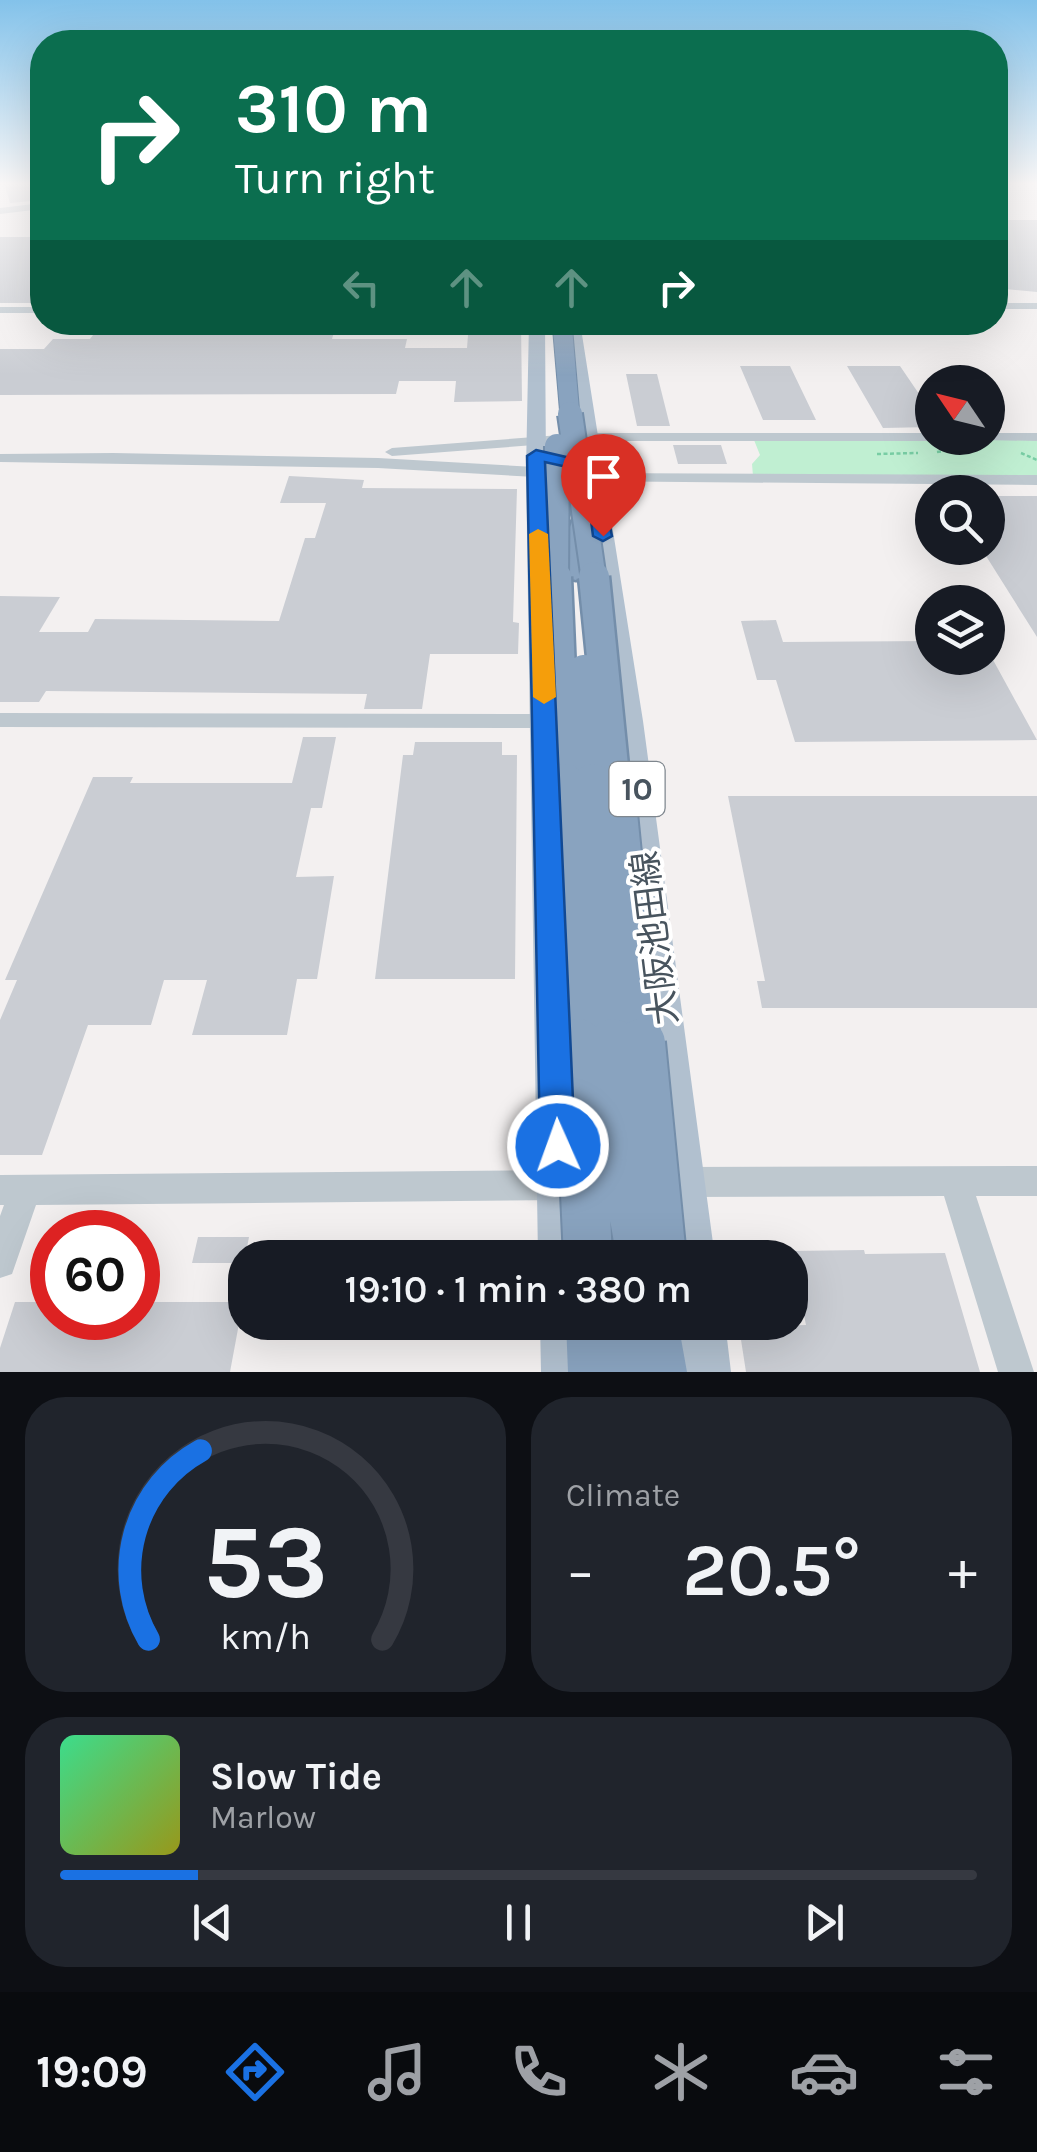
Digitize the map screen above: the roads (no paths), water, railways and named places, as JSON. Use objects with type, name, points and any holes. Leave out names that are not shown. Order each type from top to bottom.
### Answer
[{"type":"highway","points":[[550,335],[558,460],[556,598],[587,1240]]},
{"type":"highway","points":[[563,335],[574,458],[596,591],[660,1240]]},
{"type":"highway","points":[[596,490],[576,540],[576,572],[621,1142],[638,1240]]},
{"type":"highway","points":[[619,1182],[623,1240]]},
{"type":"highway","points":[[593,1340],[594,1372]]},
{"type":"highway","points":[[629,1340],[631,1372]]},
{"type":"highway","points":[[655,1340],[661,1372]]},
{"type":"highway","points":[[670,1340],[673,1372]]},
{"type":"main road","points":[[538,335],[536,455],[560,1240]]},
{"type":"main road","name":"大阪池田線","points":[[574,335],[628,721],[691,1240]]},
{"type":"main road","points":[[564,1340],[565,1372]]},
{"type":"main road","points":[[703,1340],[707,1372]]},
{"type":"street","points":[[1008,306],[1037,306]]},
{"type":"street","points":[[0,310],[30,310]]},
{"type":"street","points":[[0,458],[536,455],[586,437],[915,437]]},
{"type":"street","points":[[1005,437],[1037,437]]},
{"type":"street","points":[[0,450],[123,450],[192,457]]},
{"type":"street","points":[[0,469],[107,468],[192,457],[382,453],[536,455],[596,490],[1037,480]]},
{"type":"street","points":[[0,720],[628,721]]},
{"type":"street","points":[[956,1181],[1016,1372]]},
{"type":"street","points":[[0,1262],[13,1190],[1037,1181]]}]
